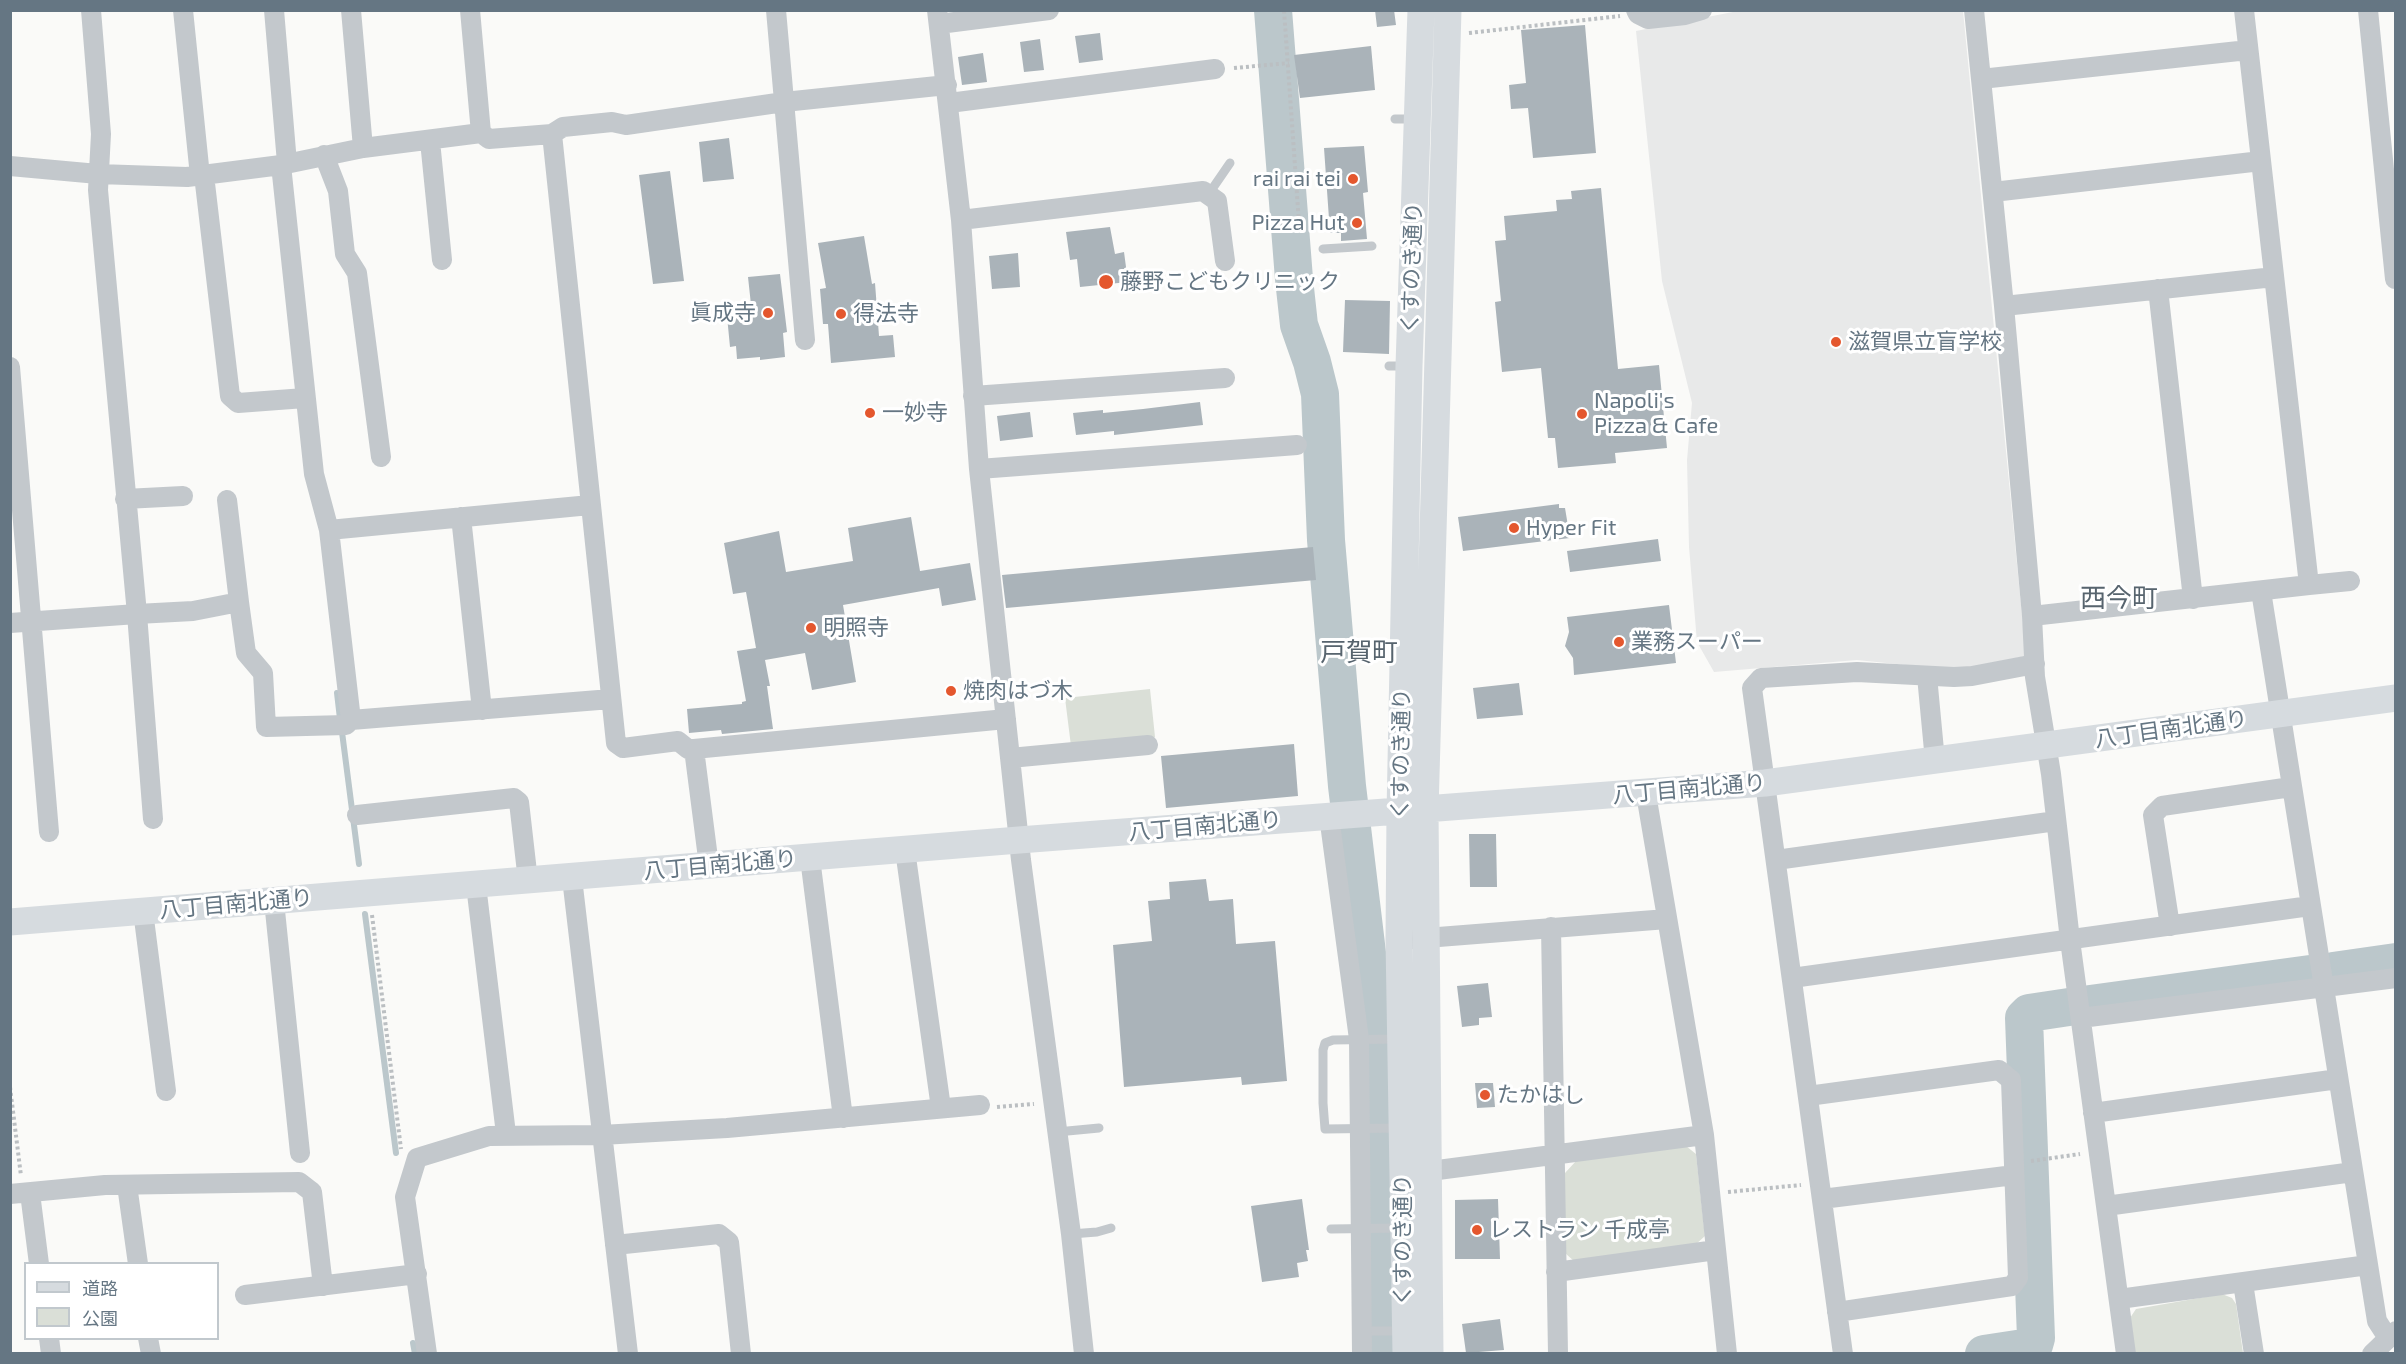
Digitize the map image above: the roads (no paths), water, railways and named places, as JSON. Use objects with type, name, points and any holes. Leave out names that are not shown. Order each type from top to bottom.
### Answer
[{"type":"main road","name":"くすのき通り","points":[[1421,10],[1406,119],[1399,366],[1412,811],[1427,937],[1430,1353]]},
{"type":"main road","name":"くすのき通り","points":[[1399,1338],[1395,1228],[1402,1175],[1394,1128],[1392,1039],[1412,811],[1448,10]]},
{"type":"main road","name":"八丁目南北通り","points":[[10,922],[1019,840],[1646,794],[1765,783],[2396,698]]},
{"type":"street","points":[[92,10],[101,134],[98,190],[137,614],[153,819]]},
{"type":"street","points":[[183,10],[193,120],[230,396],[238,403],[305,398]]},
{"type":"street","points":[[274,10],[284,164],[305,398],[314,474],[329,530],[351,720]]},
{"type":"street","points":[[351,10],[363,148]]},
{"type":"street","points":[[470,10],[481,134]]},
{"type":"street","points":[[776,10],[805,340]]},
{"type":"street","points":[[1049,10],[938,17],[974,340],[973,396],[979,469],[1010,758],[1084,1353]]},
{"type":"street","points":[[1633,13],[1648,19],[1685,15],[1702,10]]},
{"type":"street","points":[[1974,10],[2004,306],[2035,664],[2126,1353]]},
{"type":"street","points":[[2244,10],[2309,585]]},
{"type":"street","points":[[2368,10],[2395,279]]},
{"type":"street","points":[[1981,79],[2248,50]]},
{"type":"street","points":[[10,166],[99,174],[202,176],[284,164],[363,148],[481,134],[489,139],[552,134],[563,127],[612,122],[626,125],[784,102],[948,94],[1215,69]]},
{"type":"street","points":[[552,134],[616,743],[623,748],[678,741],[688,749],[694,749],[1006,719]]},
{"type":"street","points":[[430,141],[441,260]]},
{"type":"street","points":[[324,155],[338,191],[345,254],[357,273],[381,457]]},
{"type":"street","points":[[1993,192],[2261,161]]},
{"type":"street","points":[[961,220],[1022,217],[1203,191],[1217,201],[1225,261]]},
{"type":"street","points":[[2004,306],[2274,277]]},
{"type":"street","points":[[2158,288],[2193,599]]},
{"type":"street","points":[[10,368],[49,832]]},
{"type":"street","points":[[973,396],[1225,378]]},
{"type":"street","points":[[979,469],[1298,446]]},
{"type":"street","points":[[125,500],[183,496]]},
{"type":"street","points":[[227,500],[246,653],[263,673],[266,727],[346,725],[351,720],[611,699]]},
{"type":"street","points":[[329,530],[590,505]]},
{"type":"street","points":[[461,517],[482,710]]},
{"type":"street","points":[[2032,616],[2350,581]]},
{"type":"street","points":[[2261,591],[2377,1321],[2392,1335],[2372,1353]]},
{"type":"street","points":[[10,623],[193,610],[239,602]]},
{"type":"street","points":[[1843,1353],[1752,688],[1761,678],[1857,672],[1972,676],[2035,664]]},
{"type":"street","points":[[1927,676],[1935,761]]},
{"type":"street","points":[[1010,758],[1148,745]]},
{"type":"street","points":[[694,749],[709,866]]},
{"type":"street","points":[[2170,926],[2153,815],[2162,806],[2291,787]]},
{"type":"street","points":[[1646,794],[1704,1135],[1727,1353]]},
{"type":"street","points":[[357,815],[514,798],[519,802],[528,881]]},
{"type":"street","points":[[1343,815],[1363,1039],[1366,1331],[1362,1353]]},
{"type":"street","points":[[1776,860],[2056,821]]},
{"type":"street","points":[[905,850],[941,1108]]},
{"type":"street","points":[[810,858],[843,1118]]},
{"type":"street","points":[[572,878],[628,1353]]},
{"type":"street","points":[[476,885],[506,1134]]},
{"type":"street","points":[[274,901],[300,1153]]},
{"type":"street","points":[[1792,978],[2310,906]]},
{"type":"street","points":[[143,911],[166,1091]]},
{"type":"street","points":[[1399,940],[1667,919]]},
{"type":"street","points":[[1551,927],[1558,1353]]},
{"type":"street","points":[[2081,1018],[2396,978]]},
{"type":"street","points":[[1808,1096],[1999,1070],[2010,1080],[2018,1278],[2012,1286],[1837,1312]]},
{"type":"street","points":[[2093,1113],[2338,1079]]},
{"type":"street","points":[[427,1353],[405,1197],[417,1158],[489,1136],[506,1134],[601,1135],[843,1118],[980,1105]]},
{"type":"street","points":[[1402,1175],[1704,1135]]},
{"type":"street","points":[[2106,1206],[2353,1172]]},
{"type":"street","points":[[1821,1191],[2013,1175]]},
{"type":"street","points":[[39,1262],[20,1194],[127,1185],[299,1182],[312,1192],[323,1286]]},
{"type":"street","points":[[127,1185],[138,1262]]},
{"type":"street","points":[[615,1245],[719,1234],[729,1242],[741,1353]]},
{"type":"street","points":[[1556,1272],[1716,1250]]},
{"type":"street","points":[[2119,1299],[2368,1266]]},
{"type":"street","points":[[245,1295],[417,1274]]},
{"type":"street","points":[[2243,1283],[2254,1353]]},
{"type":"lane","points":[[1208,195],[1230,163]]},
{"type":"lane","points":[[1323,249],[1372,246]]},
{"type":"lane","points":[[1392,1039],[1333,1040],[1325,1043],[1323,1103],[1325,1129],[1394,1128]]},
{"type":"lane","points":[[1057,1132],[1099,1128]]},
{"type":"lane","points":[[1071,1234],[1097,1232],[1111,1228]]},
{"type":"lane","points":[[1331,1229],[1395,1228]]},
{"type":"lane","points":[[1366,1331],[1399,1338]]},
{"type":"waterway","points":[[1273,10],[1299,325],[1320,394],[1326,540],[1347,786],[1373,1003],[1378,1354]]},
{"type":"waterway","points":[[337,693],[340,719]]},
{"type":"waterway","points":[[342,732],[359,864]]},
{"type":"waterway","points":[[365,914],[396,1153]]},
{"type":"waterway","points":[[2333,971],[2396,962]]},
{"type":"waterway","points":[[2090,1004],[2310,974]]},
{"type":"waterway","points":[[1984,1354],[2030,1347],[2034,1345],[2036,1338],[2024,1018],[2029,1013],[2069,1007]]},
{"type":"waterway","points":[[413,1343],[415,1354]]},
{"type":"place","name":"rai rai tei","points":[[1353,179]]},
{"type":"place","name":"Pizza Hut","points":[[1357,223]]},
{"type":"place","name":"藤野こどもクリニック","points":[[1106,282]]},
{"type":"place","name":"眞成寺","points":[[768,313]]},
{"type":"place","name":"得法寺","points":[[841,314]]},
{"type":"place","name":"滋賀県立盲学校","points":[[1836,342]]},
{"type":"place","name":"一妙寺","points":[[870,413]]},
{"type":"place","name":"Napoli's Pizza & Cafe","points":[[1582,414]]},
{"type":"place","name":"Hyper Fit","points":[[1514,528]]},
{"type":"place","name":"明照寺","points":[[811,628]]},
{"type":"place","name":"業務スーパー","points":[[1619,642]]},
{"type":"place","name":"焼肉はづ木","points":[[951,691]]},
{"type":"place","name":"たかはし","points":[[1485,1095]]},
{"type":"place","name":"レストラン 千成亭","points":[[1477,1230]]},
{"type":"district","name":"西今町","points":[[2119,598]]},
{"type":"district","name":"戸賀町","points":[[1359,652]]}]
